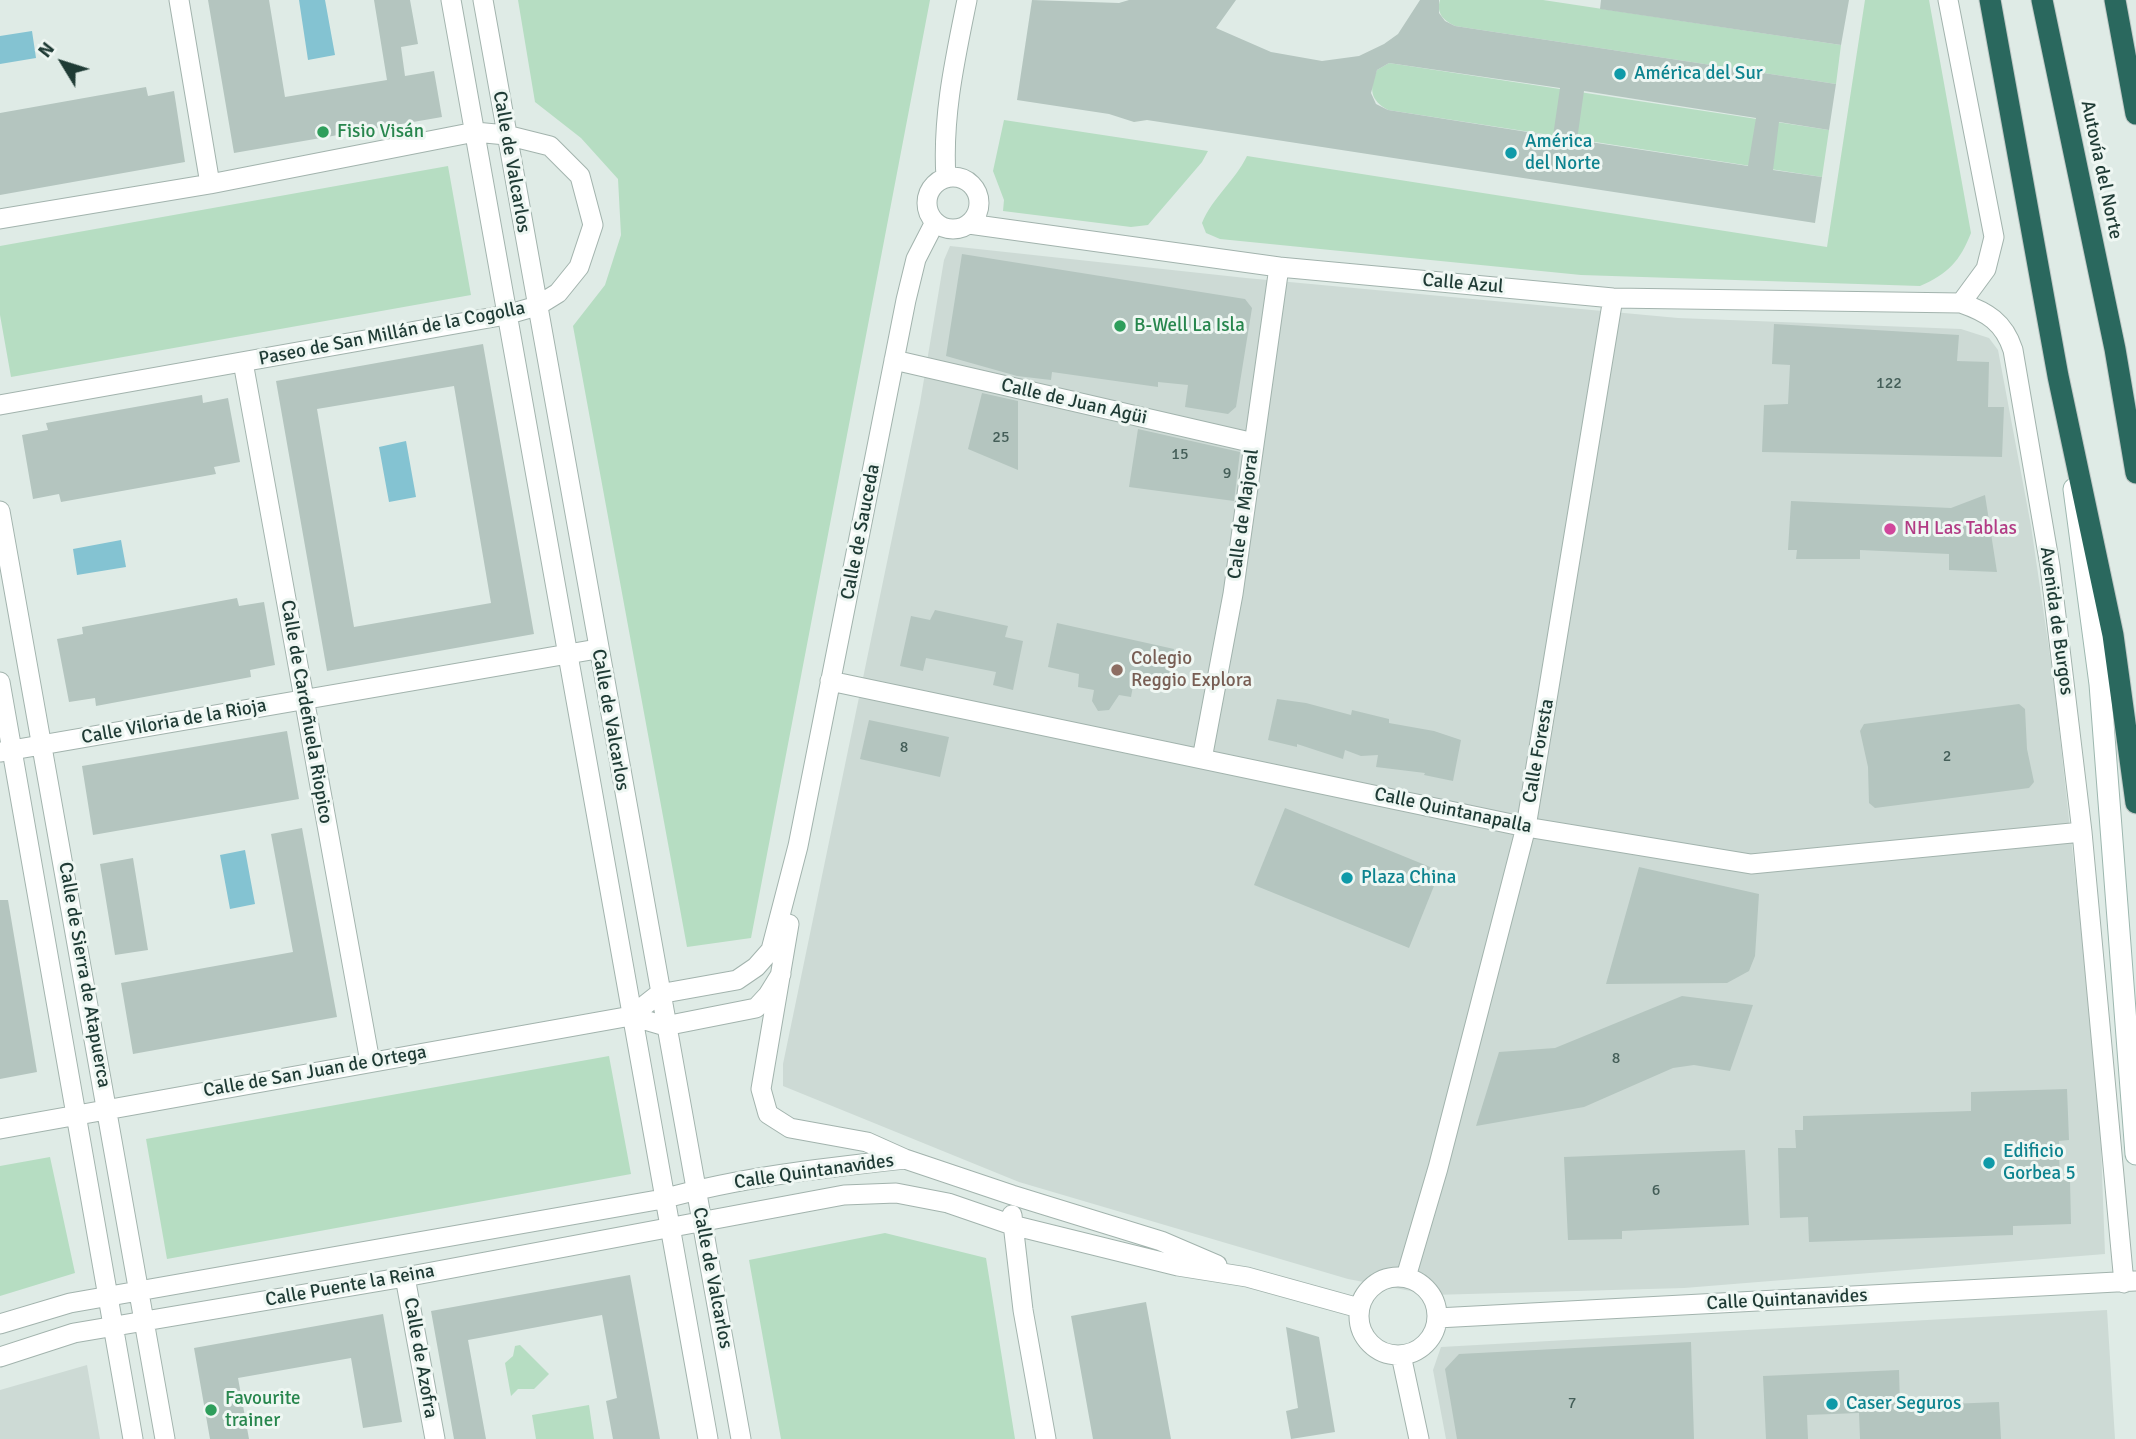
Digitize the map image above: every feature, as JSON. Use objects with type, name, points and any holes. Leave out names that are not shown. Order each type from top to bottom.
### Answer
[{"type":"highway","points":[[1990,0],[2059,376],[2113,635],[2136,803]]},
{"type":"highway","name":"Autovía del Norte","points":[[2042,0],[2115,349],[2136,473]]},
{"type":"highway","points":[[2115,0],[2136,114]]},
{"type":"street","points":[[179,0],[210,184]]},
{"type":"street","name":"Calle de Valcarlos","points":[[451,0],[663,1199],[708,1439]]},
{"type":"street","name":"Calle de Valcarlos","points":[[483,0],[597,649],[741,1439]]},
{"type":"street","points":[[946,178],[944,148],[950,86],[967,0]]},
{"type":"street","points":[[1948,0],[1994,237],[1986,269],[1961,303]]},
{"type":"street","name":"Paseo de San Millán de la Cogolla","points":[[0,219],[210,184],[475,132],[506,135],[550,146],[580,176],[593,225],[579,267],[558,293],[537,306],[506,314],[0,405]]},
{"type":"street","points":[[946,178],[960,178],[976,191],[977,212],[969,224],[957,229],[945,228],[934,222],[929,215],[927,197],[931,188],[946,178]]},
{"type":"street","name":"Calle de Sauceda","points":[[905,1158],[867,1142],[789,1128],[768,1114],[761,1089],[798,846],[894,360],[916,259],[934,222]]},
{"type":"street","name":"Calle Azul","points":[[969,224],[1279,267],[1613,298],[1961,303]]},
{"type":"street","name":"Calle de Majoral","points":[[1202,759],[1233,594],[1279,267]]},
{"type":"street","name":"Calle Foresta","points":[[1406,1277],[1438,1168],[1526,827],[1613,298]]},
{"type":"street","name":"Avenida de Burgos","points":[[1961,303],[1985,311],[2007,331],[2013,349],[2050,566],[2082,832],[2130,1282]]},
{"type":"street","name":"Calle de Juan Agüi","points":[[894,360],[1254,443]]},
{"type":"street","name":"Calle de Cardeñuela Riopico","points":[[243,362],[370,1062]]},
{"type":"street","points":[[2059,376],[2099,684],[2136,1154]]},
{"type":"street","name":"Calle de Sierra de Atapuerca","points":[[0,512],[165,1439]]},
{"type":"street","name":"Calle Viloria de la Rioja","points":[[6,751],[597,649]]},
{"type":"street","name":"Calle Quintanapalla","points":[[830,681],[1526,827],[1751,864],[2082,832]]},
{"type":"street","name":"Calle de Sierra de Atapuerca","points":[[0,682],[6,751],[133,1439]]},
{"type":"street","name":"Calle de Sauceda","points":[[659,994],[737,980],[756,967],[771,950],[798,846]]},
{"type":"street","name":"Calle de Sauceda","points":[[665,1026],[756,1008],[768,995],[780,974]]},
{"type":"street","name":"Calle de San Juan de Ortega","points":[[631,1016],[659,994]]},
{"type":"street","name":"Calle de San Juan de Ortega","points":[[0,1129],[631,1016],[665,1026]]},
{"type":"street","name":"Calle Quintanavides","points":[[695,1190],[822,1168],[905,1158],[1012,1195],[1161,1241],[1247,1277]]},
{"type":"street","name":"Calle Puente la Reina","points":[[0,1324],[70,1303],[663,1199],[695,1190]]},
{"type":"street","name":"Calle Quintanavides","points":[[701,1221],[844,1195],[896,1193],[948,1203],[1012,1225],[1178,1266],[1247,1277],[1359,1308]]},
{"type":"street","points":[[1012,1195],[1012,1225],[1023,1310],[1046,1439]]},
{"type":"street","name":"Calle Puente la Reina","points":[[0,1357],[74,1333],[405,1277],[701,1221]]},
{"type":"street","name":"Calle de Azofra","points":[[405,1277],[435,1439]]},
{"type":"street","points":[[1406,1277],[1429,1291],[1437,1318],[1434,1332],[1415,1352],[1401,1355],[1377,1350],[1368,1342],[1358,1320],[1359,1308],[1368,1289],[1376,1283],[1385,1278],[1406,1277]]},
{"type":"street","name":"Calle Quintanavides","points":[[1437,1318],[2130,1282]]},
{"type":"street","points":[[1401,1355],[1419,1439]]},
{"type":"shaded area","points":[[950,246],[1246,278],[1678,318],[1961,329],[1989,338],[1998,350],[2031,526],[2054,683],[2099,1092],[2105,1254],[1684,1288],[1432,1295],[1348,1279],[1019,1182],[783,1086],[783,1064],[920,403],[944,260]]},
{"type":"shaded area","points":[[2107,1310],[2115,1439],[1446,1439],[1433,1370],[1441,1347]]},
{"type":"shaded area","points":[[87,1365],[100,1439],[0,1439],[0,1390]]},
{"type":"green space","points":[[518,0],[930,0],[751,938],[687,947],[573,326],[605,285],[621,235],[618,179],[581,138],[535,102]]},
{"type":"green space","points":[[1440,0],[1543,0],[1841,45],[1836,84],[1455,26],[1442,16],[1439,9]]},
{"type":"green space","points":[[1865,0],[1929,0],[1971,233],[1952,265],[1938,277],[1920,286],[1581,275],[1220,239],[1206,233],[1202,223],[1247,156],[1827,247]]},
{"type":"green space","points":[[1389,63],[1829,130],[1822,177],[1388,110],[1374,98],[1372,88],[1377,70]]},
{"type":"green space","points":[[1004,120],[1208,151],[1202,162],[1148,225],[1131,227],[1003,211],[1004,200],[993,171]]},
{"type":"green space","points":[[448,166],[471,295],[11,377],[0,315],[0,246]]},
{"type":"green space","points":[[609,1056],[631,1174],[167,1259],[146,1139]]},
{"type":"green space","points":[[50,1157],[75,1273],[0,1296],[0,1166]]},
{"type":"green space","points":[[885,1233],[986,1258],[1015,1439],[781,1439],[749,1260]]},
{"type":"green space","points":[[520,1345],[549,1374],[534,1389],[518,1389],[511,1396],[505,1363],[513,1356],[515,1346]]},
{"type":"green space","points":[[589,1405],[594,1439],[536,1439],[532,1415]]},
{"type":"water","points":[[299,0],[325,0],[335,55],[308,60]]},
{"type":"water","points":[[32,31],[36,58],[0,64],[0,36]]},
{"type":"water","points":[[406,441],[416,497],[389,502],[379,447]]},
{"type":"water","points":[[121,540],[126,567],[77,575],[73,549]]},
{"type":"water","points":[[245,850],[255,904],[230,909],[220,855]]},
{"type":"building","points":[[208,0],[269,0],[285,97],[387,80],[374,0],[410,0],[418,44],[401,47],[405,76],[434,71],[442,117],[234,153]]},
{"type":"building","points":[[1032,0],[1119,3],[1129,0],[1236,0],[1216,28],[1271,52],[1322,61],[1359,56],[1384,44],[1398,34],[1420,0],[1439,0],[1439,13],[1445,21],[1455,26],[1836,84],[1829,130],[1779,122],[1773,170],[1822,177],[1815,223],[1147,120],[1134,122],[1109,114],[1017,100]],"holes":[[[1389,63],[1560,88],[1553,136],[1388,110],[1376,104],[1371,93],[1377,70]],[[1584,91],[1756,118],[1748,166],[1577,140]]]},
{"type":"building","points":[[1601,0],[1849,0],[1841,45],[1600,9]]},
{"type":"building","points":[[146,87],[148,96],[174,91],[185,162],[0,195],[0,113]]},
{"type":"building","points":[[962,254],[1245,299],[1252,308],[1236,407],[1228,414],[1185,407],[1188,385],[1158,382],[1158,387],[1052,372],[1051,380],[1017,376],[946,356]]},
{"type":"building","points":[[1774,324],[1959,335],[1957,361],[1989,362],[1988,407],[2004,407],[2002,457],[1762,452],[1764,405],[1788,404],[1790,365],[1772,364]]},
{"type":"building","points":[[483,344],[534,634],[327,671],[276,381]],"holes":[[[454,386],[491,603],[354,627],[317,409]]]},
{"type":"building","points":[[982,393],[1018,401],[1018,470],[968,449]]},
{"type":"building","points":[[202,395],[203,403],[228,398],[240,462],[214,467],[216,474],[61,502],[59,494],[33,499],[22,435],[48,430],[46,423]]},
{"type":"building","points":[[1138,429],[1240,452],[1234,501],[1129,487]]},
{"type":"building","name":"NH Las Tablas","points":[[1985,495],[1997,572],[1949,570],[1949,554],[1860,550],[1860,559],[1796,559],[1797,550],[1788,550],[1791,501],[1951,508]]},
{"type":"building","points":[[237,598],[239,606],[264,602],[275,665],[250,670],[251,677],[96,706],[95,698],[69,702],[57,639],[83,634],[82,627]]},
{"type":"building","points":[[935,610],[1008,626],[1005,637],[1023,641],[1013,690],[993,685],[996,672],[926,658],[923,671],[900,666],[911,616],[930,620]]},
{"type":"building","name":"Colegio Reggio Explora","points":[[1057,623],[1174,649],[1165,692],[1133,686],[1131,697],[1119,695],[1109,710],[1098,711],[1092,701],[1094,690],[1078,687],[1079,674],[1048,667]]},
{"type":"building","points":[[1277,699],[1306,703],[1351,715],[1352,710],[1389,719],[1389,723],[1434,731],[1461,740],[1453,781],[1424,775],[1425,773],[1376,767],[1378,755],[1361,756],[1345,750],[1343,759],[1297,744],[1297,747],[1268,740]]},
{"type":"building","points":[[2019,704],[2025,709],[2027,749],[2034,782],[2029,788],[1875,808],[1869,803],[1868,767],[1860,731],[1864,724]]},
{"type":"building","points":[[869,720],[949,737],[940,777],[860,759]]},
{"type":"building","points":[[287,731],[299,799],[93,835],[82,766]]},
{"type":"building","name":"Plaza China","points":[[1285,808],[1440,871],[1409,948],[1254,885]]},
{"type":"building","points":[[302,828],[337,1017],[133,1054],[121,983],[293,952],[271,834]]},
{"type":"building","points":[[133,858],[148,950],[115,955],[100,864]]},
{"type":"building","points":[[1639,867],[1759,894],[1755,956],[1749,971],[1727,983],[1606,984]]},
{"type":"building","points":[[0,900],[8,900],[37,1072],[0,1079]]},
{"type":"building","points":[[1682,996],[1753,1005],[1730,1071],[1694,1065],[1673,1068],[1584,1107],[1476,1126],[1499,1052],[1555,1048]]},
{"type":"building","name":"Edificio Gorbea 5","points":[[2067,1089],[2069,1140],[2059,1141],[2059,1151],[2060,1180],[2070,1180],[2071,1224],[2013,1226],[2013,1235],[1809,1242],[1808,1217],[1780,1218],[1778,1148],[1796,1148],[1795,1130],[1803,1130],[1803,1116],[1971,1111],[1971,1092]]},
{"type":"building","points":[[1745,1150],[1749,1225],[1622,1231],[1622,1239],[1568,1240],[1564,1157]]},
{"type":"building","points":[[630,1275],[660,1439],[613,1439],[606,1401],[617,1398],[602,1315],[468,1340],[486,1439],[454,1439],[431,1311]]},
{"type":"building","points":[[1146,1302],[1171,1439],[1093,1439],[1071,1316]]},
{"type":"building","points":[[383,1314],[402,1422],[363,1428],[351,1358],[238,1378],[249,1439],[210,1439],[194,1348]]},
{"type":"building","points":[[1286,1327],[1319,1337],[1335,1432],[1291,1439],[1286,1411],[1298,1408]]},
{"type":"building","points":[[1691,1342],[1694,1439],[1457,1439],[1445,1369],[1459,1354]]},
{"type":"building","name":"Caser Seguros","points":[[1899,1370],[1900,1406],[1999,1402],[2001,1439],[1860,1439],[1859,1413],[1807,1415],[1808,1439],[1766,1439],[1763,1376]]},
{"type":"place","name":"América del Sur","points":[[1620,74]]},
{"type":"place","name":"Fisio Visán","points":[[323,132]]},
{"type":"place","name":"América del Norte","points":[[1511,153]]},
{"type":"place","name":"B-Well La Isla","points":[[1120,326]]},
{"type":"place","name":"NH Las Tablas","points":[[1890,529]]},
{"type":"place","name":"Colegio Reggio Explora","points":[[1117,670]]},
{"type":"place","name":"Plaza China","points":[[1347,878]]},
{"type":"place","name":"Edificio Gorbea 5","points":[[1989,1163]]},
{"type":"place","name":"Caser Seguros","points":[[1832,1404]]},
{"type":"place","name":"Favourite trainer","points":[[211,1410]]}]
